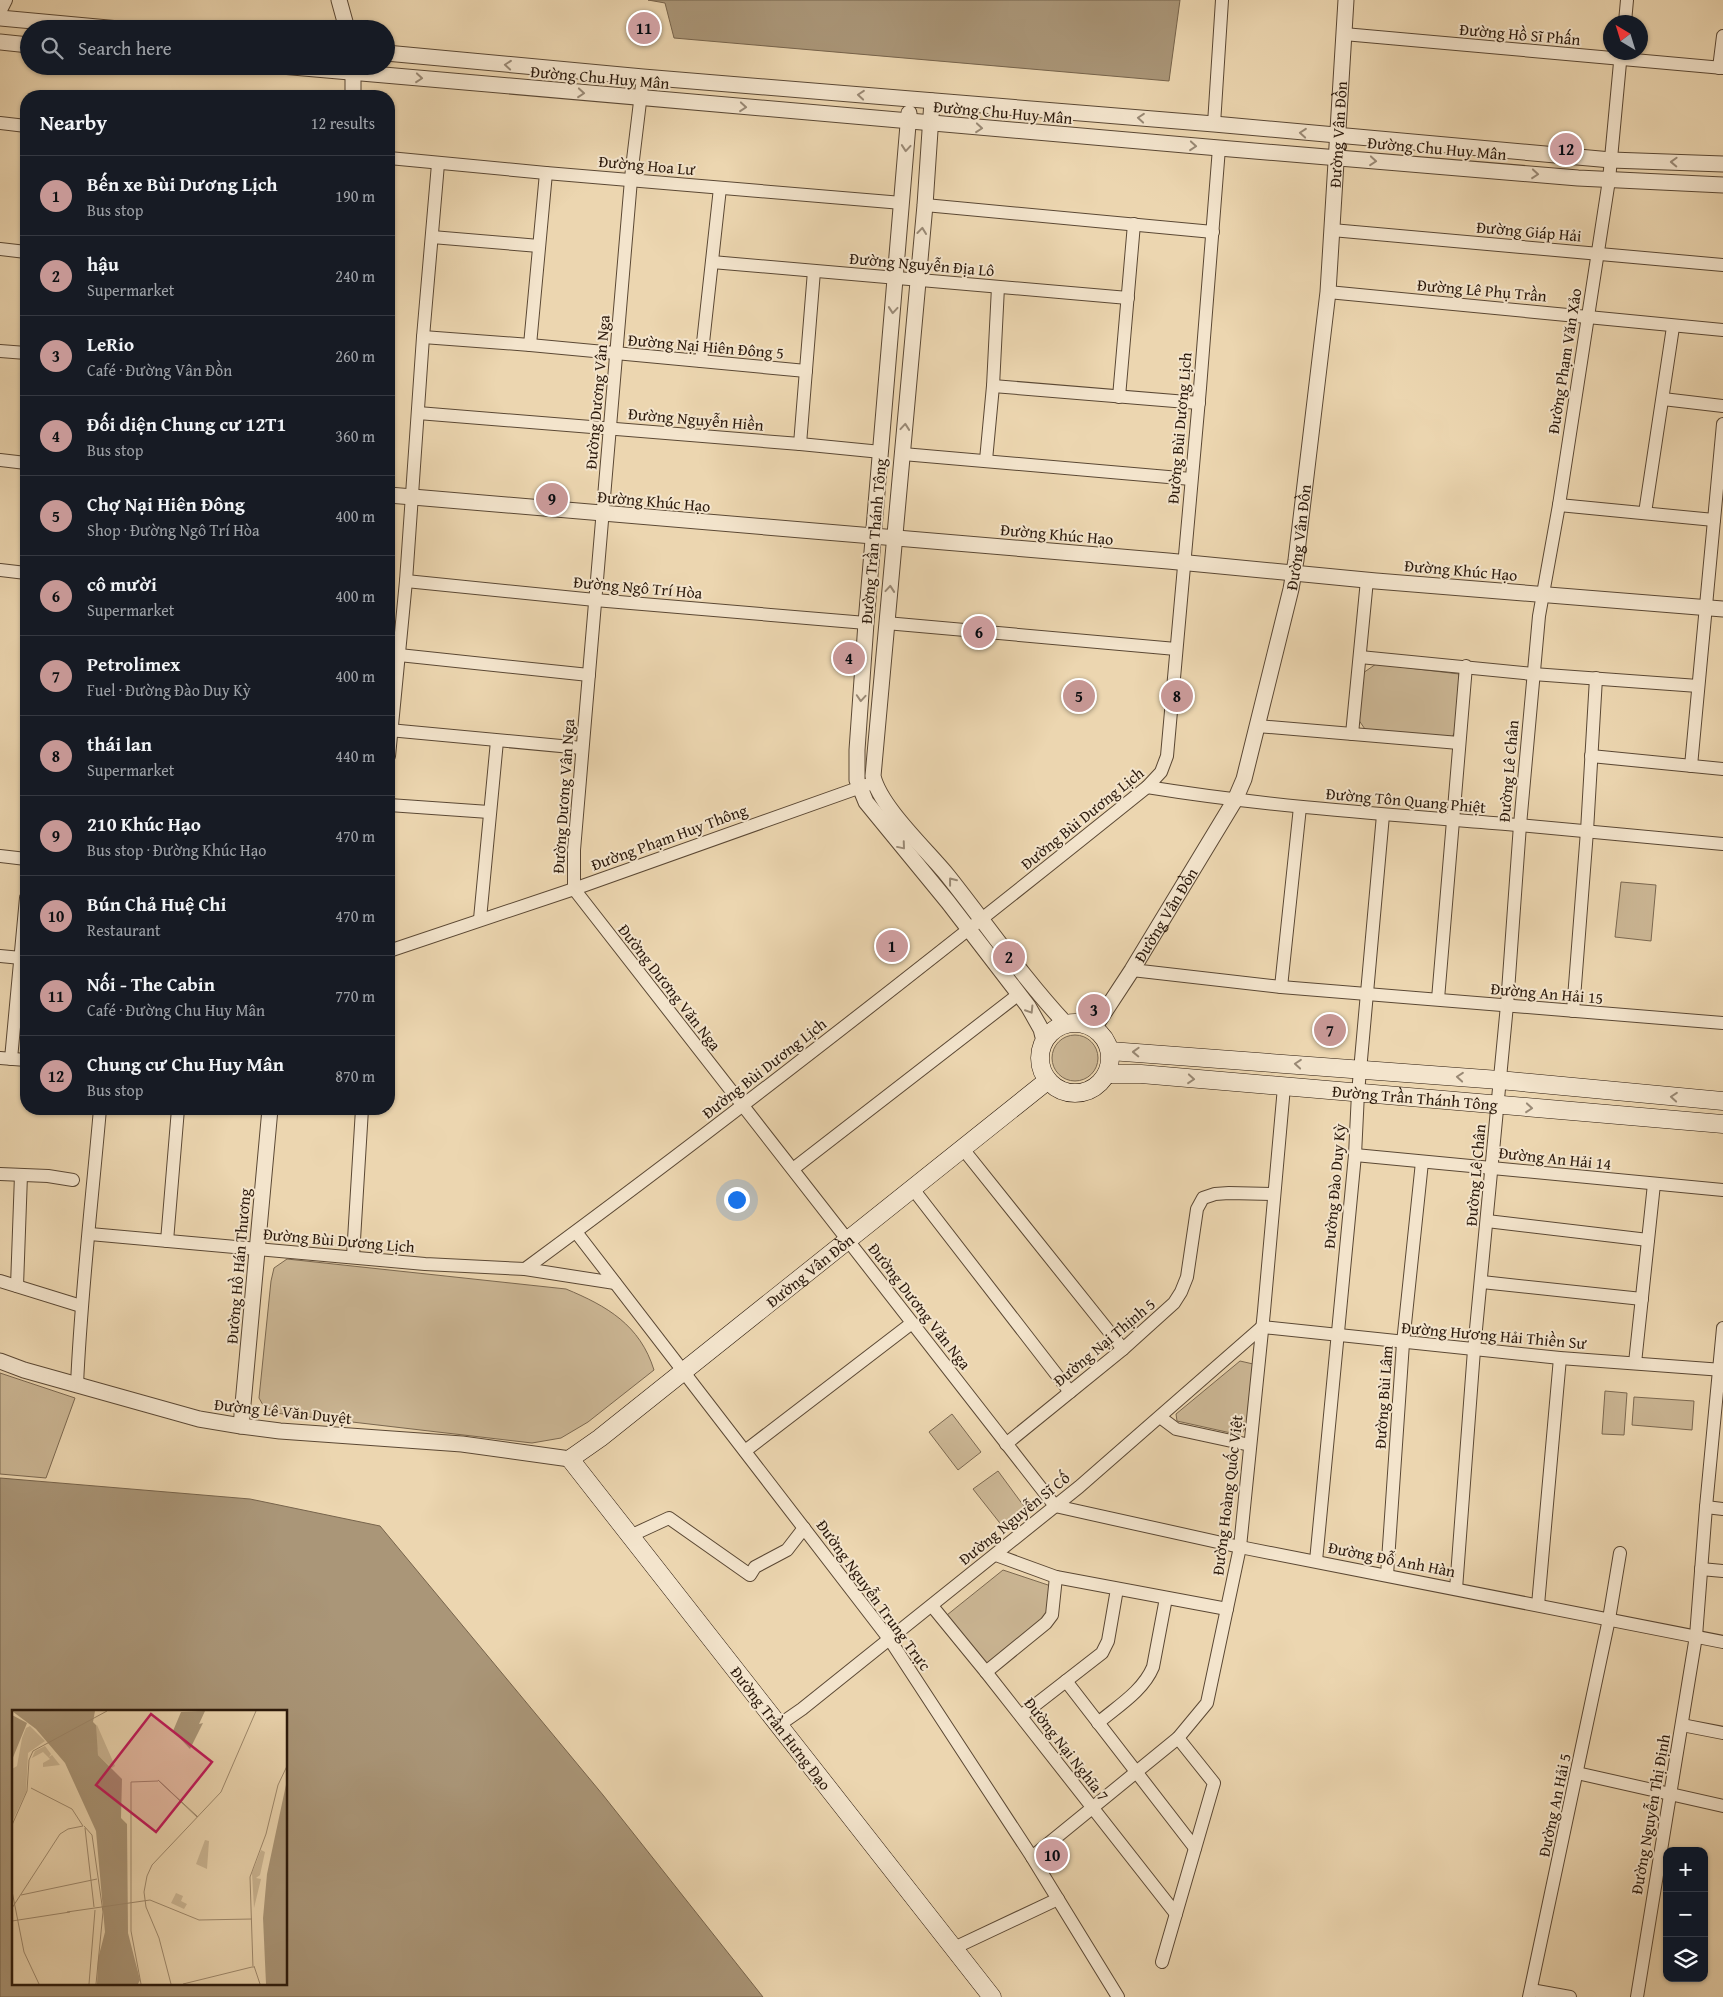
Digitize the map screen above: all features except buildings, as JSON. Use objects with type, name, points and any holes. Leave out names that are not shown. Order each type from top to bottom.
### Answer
[{"type":"main road","points":[[1076,1023],[1094,1028],[1101,1034],[1110,1051],[1111,1063],[1107,1074],[1100,1084],[1091,1090],[1079,1094],[1062,1091],[1047,1080],[1042,1071],[1040,1061],[1044,1041],[1050,1034],[1066,1024],[1076,1023]]},
{"type":"main road","name":"Đường Trần Thánh Tông","points":[[1110,1051],[1499,1080],[1723,1102]]},
{"type":"main road","name":"Đường Trần Thánh Tông","points":[[1107,1074],[1141,1074],[1723,1124]]},
{"type":"main road","name":"Đường Vân Đồn","points":[[570,1459],[600,1438],[1047,1080]]},
{"type":"main road","name":"Đường Trần Hưng Đạo","points":[[570,1459],[992,1997]]},
{"type":"street","points":[[0,12],[6,0]]},
{"type":"street","points":[[339,0],[345,20]]},
{"type":"street","points":[[1214,124],[1222,0]]},
{"type":"street","name":"Đường Vân Đồn","points":[[1094,1028],[1132,970],[1235,800],[1244,778],[1257,726],[1294,573],[1328,292],[1346,0]]},
{"type":"street","points":[[1626,15],[1627,0]]},
{"type":"street","points":[[0,18],[22,20]]},
{"type":"street","name":"Đường Hồ Sĩ Phấn","points":[[1344,34],[1603,55]]},
{"type":"street","points":[[1721,68],[1723,36]]},
{"type":"street","points":[[0,42],[20,44]]},
{"type":"street","name":"Đường Chu Huy Mân","points":[[395,54],[643,77],[1214,124],[1611,160],[1723,164]]},
{"type":"street","name":"Đường Hồ Sĩ Phấn","points":[[1648,59],[1721,68]]},
{"type":"street","name":"Đường Phạm Văn Xảo","points":[[1533,674],[1542,594],[1559,505],[1596,254],[1609,180],[1621,60]]},
{"type":"street","name":"Đường Chu Huy Mân","points":[[395,74],[641,98],[1337,158],[1609,180],[1723,185]]},
{"type":"street","points":[[352,90],[353,75]]},
{"type":"street","name":"Đường Dương Vân Nga","points":[[574,889],[574,850],[582,748],[632,180],[643,77]]},
{"type":"street","name":"Đường Trần Thánh Tông","points":[[910,99],[866,623],[856,773],[858,787],[866,802],[1019,994],[1041,1029],[1044,1041]]},
{"type":"street","name":"Đường Trần Thánh Tông","points":[[932,101],[925,205],[903,454],[873,768],[875,782],[888,805],[947,875],[1041,996],[1066,1024]]},
{"type":"street","points":[[0,123],[20,125]]},
{"type":"street","name":"Đường Bùi Dương Lịch","points":[[526,1269],[743,1105],[982,920],[1147,787],[1155,780],[1165,764],[1199,403],[1220,148]]},
{"type":"street","name":"Đường Hoa Lư","points":[[395,159],[546,174],[902,203]]},
{"type":"street","points":[[395,688],[406,581],[423,337],[438,164]]},
{"type":"street","points":[[530,345],[546,174]]},
{"type":"street","points":[[701,361],[720,188]]},
{"type":"street","points":[[925,205],[1213,232]]},
{"type":"street","points":[[1119,397],[1134,224]]},
{"type":"street","name":"Đường Giáp Hải","points":[[1332,230],[1723,265]]},
{"type":"street","points":[[432,237],[540,246]]},
{"type":"street","points":[[0,249],[20,251]]},
{"type":"street","name":"Đường Nguyễn Địa Lô","points":[[712,262],[1128,298]]},
{"type":"street","points":[[800,444],[814,271]]},
{"type":"street","points":[[986,460],[993,386],[998,287]]},
{"type":"street","name":"Đường Lê Phụ Trần","points":[[1328,292],[1673,327],[1723,330]]},
{"type":"street","points":[[1645,513],[1673,327]]},
{"type":"street","name":"Đường Nại Hiên Đông 5","points":[[423,337],[806,371]]},
{"type":"street","points":[[0,351],[20,353]]},
{"type":"street","points":[[993,386],[1199,403]]},
{"type":"street","points":[[1663,399],[1723,406]]},
{"type":"street","name":"Đường Nguyễn Hiền","points":[[418,414],[610,428],[881,452]]},
{"type":"street","points":[[1691,766],[1723,424]]},
{"type":"street","points":[[903,454],[1191,479]]},
{"type":"street","points":[[0,460],[20,462]]},
{"type":"street","name":"Đường Khúc Hạo","points":[[395,496],[1723,609]]},
{"type":"street","points":[[1559,505],[1714,520]]},
{"type":"street","points":[[0,570],[20,572]]},
{"type":"street","points":[[1352,734],[1367,580]]},
{"type":"street","name":"Đường Ngô Trí Hòa","points":[[406,581],[595,600],[866,623]]},
{"type":"street","points":[[886,623],[1176,649]]},
{"type":"street","points":[[399,655],[589,675]]},
{"type":"street","points":[[1360,657],[1533,674],[1698,686]]},
{"type":"street","points":[[1438,999],[1466,666]]},
{"type":"street","name":"Đường Lê Chân","points":[[1456,1589],[1474,1350],[1507,1006],[1533,674]]},
{"type":"street","points":[[1573,1011],[1587,831],[1596,678]]},
{"type":"street","points":[[1257,726],[1459,743]]},
{"type":"street","points":[[395,731],[582,748]]},
{"type":"street","points":[[480,919],[497,741]]},
{"type":"street","points":[[1591,756],[1723,769]]},
{"type":"street","name":"Đường Phạm Huy Thông","points":[[395,949],[574,889],[875,782]]},
{"type":"street","name":"Đường Tôn Quang Phiệt","points":[[1147,787],[1300,807],[1723,844]]},
{"type":"street","points":[[395,805],[489,812]]},
{"type":"street","points":[[1281,987],[1300,807]]},
{"type":"street","name":"Đường Đào Duy Kỳ","points":[[1316,1561],[1336,1336],[1355,1155],[1358,1093],[1383,815]]},
{"type":"street","points":[[0,856],[20,858]]},
{"type":"street","name":"Đường Dương Văn Nga","points":[[574,889],[1055,1506]]},
{"type":"street","points":[[0,956],[20,958]]},
{"type":"street","points":[[20,965],[6,1058],[20,1059]]},
{"type":"street","name":"Đường An Hải 15","points":[[1132,970],[1281,987],[1723,1023]]},
{"type":"street","points":[[793,1169],[1019,994]]},
{"type":"street","name":"Đường Hoàng Quốc Việt","points":[[1032,1857],[1178,1738],[1208,1703],[1240,1547],[1284,1086]]},
{"type":"street","points":[[77,1384],[81,1306],[90,1234],[100,1115]]},
{"type":"street","points":[[167,1241],[178,1115]]},
{"type":"street","name":"Đường Hồ Hán Thương","points":[[241,1426],[269,1115]]},
{"type":"street","points":[[353,1256],[362,1115]]},
{"type":"street","points":[[963,1149],[1123,1349]]},
{"type":"street","name":"Đường An Hải 14","points":[[1355,1155],[1723,1190]]},
{"type":"street","name":"Đường Bùi Lâm","points":[[1387,1575],[1402,1342],[1422,1162]]},
{"type":"street","points":[[0,1174],[48,1176],[73,1180]]},
{"type":"street","points":[[17,1286],[22,1175]]},
{"type":"street","points":[[1635,1363],[1654,1184]]},
{"type":"street","points":[[913,1188],[1070,1392]]},
{"type":"street","name":"Đường Nại Thịnh 5","points":[[1006,1444],[1123,1349],[1174,1303],[1187,1277],[1197,1209],[1203,1198],[1215,1194],[1229,1193],[1274,1194]]},
{"type":"street","points":[[1487,1220],[1648,1240]]},
{"type":"street","name":"Đường Nguyễn Trung Trực","points":[[576,1232],[890,1640],[1032,1857],[1118,1997]]},
{"type":"street","name":"Đường Bùi Dương Lịch","points":[[90,1234],[353,1256],[425,1264],[526,1269],[615,1283]]},
{"type":"street","points":[[0,1281],[81,1306]]},
{"type":"street","points":[[1482,1282],[1642,1299]]},
{"type":"street","points":[[745,1452],[912,1323]]},
{"type":"street","name":"Đường Hương Hải Thiền Sư","points":[[1262,1327],[1474,1350],[1721,1370]]},
{"type":"street","name":"Đường Nguyễn Sĩ Cố","points":[[779,1725],[890,1640],[1055,1506],[1262,1327]]},
{"type":"street","name":"Đường Nguyễn Thị Định","points":[[1637,1997],[1696,1636],[1706,1507],[1717,1441],[1723,1328]]},
{"type":"street","points":[[1538,1604],[1560,1358]]},
{"type":"street","name":"Đường Lê Văn Duyệt","points":[[0,1361],[198,1419],[280,1431],[462,1444],[570,1459]]},
{"type":"street","points":[[1160,1417],[1176,1429],[1250,1445]]},
{"type":"street","name":"Đường Đỗ Anh Hàn","points":[[1055,1506],[1240,1547],[1538,1604],[1723,1642]]},
{"type":"street","points":[[1706,1507],[1723,1509]]},
{"type":"street","points":[[630,1536],[669,1518],[750,1575],[755,1567],[787,1550],[804,1528]]},
{"type":"street","name":"Đường An Hải 5","points":[[1530,1994],[1609,1619],[1620,1553]]},
{"type":"street","points":[[996,1554],[1056,1577],[1227,1609]]},
{"type":"street","points":[[1701,1570],[1723,1571]]},
{"type":"street","points":[[986,1672],[1046,1623],[1052,1615],[1056,1577]]},
{"type":"street","points":[[1021,1716],[1102,1653],[1108,1641],[1117,1589]]},
{"type":"street","points":[[1098,1723],[1142,1685],[1148,1677],[1153,1667],[1166,1598]]},
{"type":"street","name":"Đường Nại Nghĩa 7","points":[[932,1606],[1176,1914]]},
{"type":"street","points":[[1066,1681],[1195,1848]]},
{"type":"street","points":[[1682,1725],[1723,1733]]},
{"type":"street","points":[[1162,1962],[1214,1783],[1178,1738]]},
{"type":"street","points":[[1577,1773],[1723,1806]]},
{"type":"street","points":[[954,1948],[1058,1899]]},
{"type":"street","points":[[1530,1994],[1570,1997]]},
{"type":"shaded area","points":[[648,0],[1180,0],[1169,81],[674,38],[665,3]]},
{"type":"shaded area","points":[[1376,664],[1459,674],[1456,730],[1452,737],[1367,732],[1358,719],[1363,673]]},
{"type":"shaded area","points":[[1621,882],[1656,885],[1651,941],[1615,937]]},
{"type":"shaded area","points":[[1075,1035],[1088,1039],[1094,1045],[1098,1058],[1094,1071],[1088,1077],[1075,1081],[1062,1077],[1056,1071],[1052,1058],[1056,1045],[1062,1039]]},
{"type":"shaded area","points":[[287,1259],[566,1289],[608,1310],[631,1329],[648,1354],[654,1370],[588,1422],[561,1438],[532,1443],[275,1413],[263,1405],[259,1398],[271,1281],[274,1268]]},
{"type":"shaded area","points":[[1240,1361],[1253,1364],[1246,1428],[1240,1435],[1177,1421],[1176,1414]]},
{"type":"shaded area","points":[[0,1373],[75,1398],[46,1478],[0,1474]]},
{"type":"shaded area","points":[[1605,1391],[1627,1393],[1624,1435],[1602,1434]]},
{"type":"shaded area","points":[[1634,1397],[1694,1401],[1692,1430],[1632,1425]]},
{"type":"shaded area","points":[[952,1414],[981,1452],[958,1470],[929,1432]]},
{"type":"shaded area","points":[[998,1471],[1026,1509],[1003,1527],[973,1489]]},
{"type":"shaded area","points":[[0,1478],[250,1499],[380,1526],[603,1795],[763,1997],[0,1997]]},
{"type":"shaded area","points":[[1003,1570],[1051,1586],[1049,1612],[987,1665],[947,1615]]},
{"type":"place","name":"Nối - The Cabin","points":[[644,28]]},
{"type":"place","name":"Chung cư Chu Huy Mân","points":[[1566,149]]},
{"type":"place","name":"210 Khúc Hạo","points":[[552,499]]},
{"type":"place","name":"cô mười","points":[[979,632]]},
{"type":"place","name":"Đối diện Chung cư 12T1","points":[[849,658]]},
{"type":"place","name":"Chợ Nại Hiên Đông","points":[[1079,696]]},
{"type":"place","name":"thái lan","points":[[1177,696]]},
{"type":"place","name":"Bến xe Bùi Dương Lịch","points":[[892,946]]},
{"type":"place","name":"hậu","points":[[1009,957]]},
{"type":"place","name":"LeRio","points":[[1094,1010]]},
{"type":"place","name":"Petrolimex","points":[[1330,1030]]},
{"type":"place","name":"Bún Chả Huệ Chi","points":[[1052,1855]]}]
